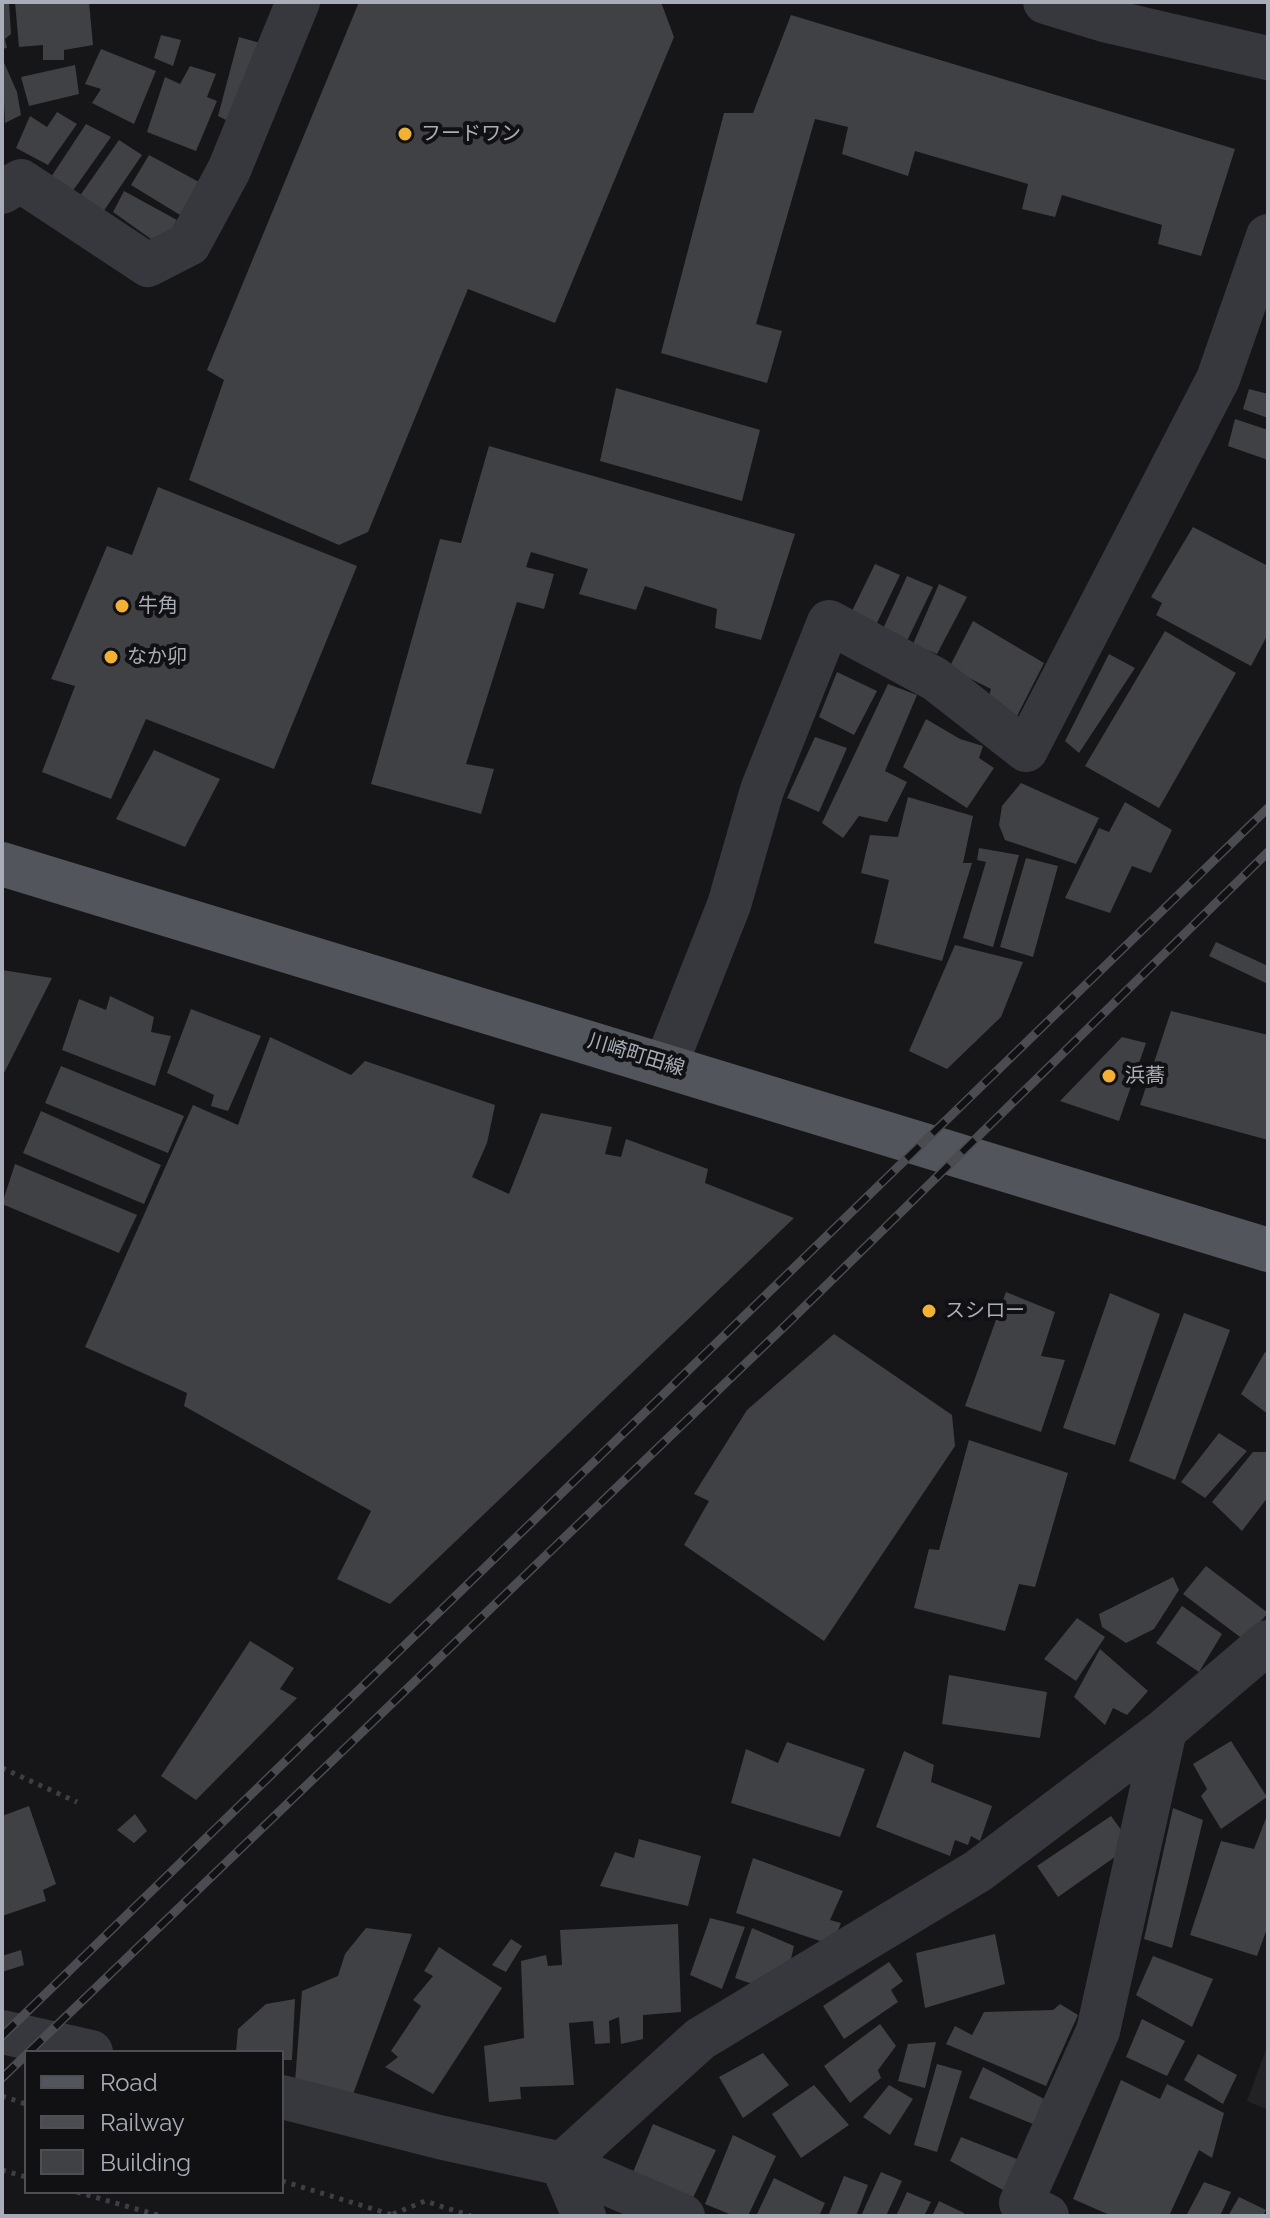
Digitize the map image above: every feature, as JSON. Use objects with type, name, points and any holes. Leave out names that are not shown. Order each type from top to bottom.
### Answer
[{"type":"main road","name":"川崎町田線","points":[[2,864],[1268,1250]]},
{"type":"street","points":[[2,192],[21,181],[148,265],[189,244],[229,170],[298,2]]},
{"type":"street","points":[[1045,2],[1107,11],[1268,58]]},
{"type":"street","points":[[666,1064],[729,905],[762,790],[829,622],[935,679],[1026,750],[1218,379],[1268,236]]},
{"type":"street","points":[[562,2164],[700,2039],[978,1871],[1165,1730],[1268,1642]]},
{"type":"street","points":[[1047,2216],[1021,2203],[1098,2031],[1165,1730]]},
{"type":"street","points":[[2,2032],[82,2050]]},
{"type":"street","points":[[284,2098],[562,2164],[683,2216]]},
{"type":"street","points":[[562,2164],[584,2216]]},
{"type":"path","points":[[2,1768],[77,1802]]},
{"type":"path","points":[[2,2096],[24,2103]]},
{"type":"path","points":[[2,2170],[24,2176]]},
{"type":"path","points":[[284,2182],[394,2215],[425,2201],[471,2216]]},
{"type":"path","points":[[84,2194],[161,2216]]},
{"type":"shaded area","points":[[1268,2044],[1268,2110],[1247,2101]]},
{"type":"building","points":[[2,2],[9,2],[11,34],[5,39],[7,48],[2,49]]},
{"type":"building","points":[[15,2],[89,2],[93,45],[64,50],[64,60],[43,60],[43,45],[19,47]]},
{"type":"building","points":[[359,2],[661,2],[674,37],[555,323],[468,289],[368,532],[339,545],[189,480],[224,380],[207,370]]},
{"type":"building","points":[[791,15],[1235,149],[1201,256],[1158,244],[1162,225],[1062,195],[1055,217],[1022,209],[1028,184],[915,151],[908,176],[842,154],[848,127],[815,119],[756,324],[782,331],[767,383],[661,353],[724,113],[753,113]]},
{"type":"building","points":[[161,35],[181,40],[173,66],[154,58]]},
{"type":"building","points":[[239,37],[260,43],[232,123],[218,116]]},
{"type":"building","points":[[101,49],[156,71],[134,124],[92,103],[101,89],[85,84]]},
{"type":"building","points":[[2,58],[17,92],[21,115],[5,123]]},
{"type":"building","points":[[75,65],[79,94],[29,106],[21,77]]},
{"type":"building","points":[[190,66],[216,74],[207,97],[217,101],[196,151],[147,132],[165,77],[180,84]]},
{"type":"building","points":[[57,112],[77,124],[48,165],[16,148],[30,116],[47,127]]},
{"type":"building","points":[[86,124],[111,137],[72,192],[51,177]]},
{"type":"building","points":[[119,140],[142,155],[103,212],[79,197]]},
{"type":"building","points":[[149,155],[199,182],[180,215],[131,185]]},
{"type":"building","points":[[124,191],[177,220],[169,235],[151,239],[113,212]]},
{"type":"building","points":[[616,388],[760,430],[742,501],[600,461]]},
{"type":"building","points":[[1249,389],[1268,394],[1268,418],[1243,409]]},
{"type":"building","points":[[1235,419],[1268,430],[1268,460],[1228,446]]},
{"type":"building","points":[[489,446],[795,534],[761,640],[715,628],[717,609],[645,586],[636,610],[579,594],[588,569],[531,552],[526,567],[554,574],[544,609],[517,602],[466,764],[494,769],[481,814],[371,784],[440,539],[461,543]]},
{"type":"building","points":[[158,487],[357,566],[274,769],[146,719],[111,799],[42,772],[75,686],[51,679],[107,546],[132,555]]},
{"type":"building","points":[[1193,527],[1268,566],[1268,634],[1251,666],[1156,615],[1162,603],[1151,597]]},
{"type":"building","points":[[875,564],[900,575],[875,627],[850,615]]},
{"type":"building","points":[[907,576],[933,587],[906,643],[882,631]]},
{"type":"building","points":[[939,584],[967,597],[937,654],[913,644]]},
{"type":"building","points":[[973,621],[1044,663],[1017,716],[988,700],[991,689],[949,668]]},
{"type":"building","points":[[1165,631],[1236,673],[1159,808],[1085,766]]},
{"type":"building","points":[[1109,654],[1135,668],[1079,753],[1065,741]]},
{"type":"building","points":[[837,672],[877,691],[854,735],[819,717]]},
{"type":"building","points":[[888,684],[917,695],[885,771],[907,782],[887,822],[859,816],[843,838],[822,823]]},
{"type":"building","points":[[926,719],[960,739],[983,746],[979,758],[994,768],[967,808],[903,767]]},
{"type":"building","points":[[815,737],[847,748],[819,812],[787,798]]},
{"type":"building","points":[[154,750],[220,779],[185,847],[116,819]]},
{"type":"building","points":[[1021,783],[1099,818],[1076,864],[1005,840],[999,825],[1002,806]]},
{"type":"building","points":[[908,797],[973,816],[963,863],[972,863],[942,961],[874,943],[889,880],[861,873],[870,835],[898,837]]},
{"type":"building","points":[[1125,802],[1172,830],[1151,873],[1132,866],[1110,913],[1065,898],[1099,828],[1109,832]]},
{"type":"building","points":[[979,848],[1019,855],[993,947],[963,938],[986,862],[977,860]]},
{"type":"building","points":[[1026,858],[1058,866],[1033,957],[1000,947]]},
{"type":"building","points":[[1216,942],[1268,966],[1268,984],[1209,956]]},
{"type":"building","points":[[955,945],[1023,962],[1001,1017],[947,1069],[909,1051]]},
{"type":"building","points":[[2,970],[52,978],[2,1077]]},
{"type":"building","points":[[110,996],[154,1017],[151,1032],[171,1036],[155,1086],[62,1050],[79,999],[106,1010]]},
{"type":"building","points":[[191,1009],[261,1036],[228,1111],[211,1106],[214,1095],[167,1073]]},
{"type":"building","points":[[1171,1011],[1268,1035],[1268,1140],[1140,1105]]},
{"type":"building","points":[[270,1037],[351,1075],[365,1061],[495,1105],[487,1143],[472,1177],[509,1194],[541,1113],[612,1127],[605,1154],[621,1157],[626,1139],[708,1169],[705,1183],[794,1218],[390,1604],[337,1579],[371,1511],[184,1406],[187,1393],[85,1347],[193,1105],[238,1125]]},
{"type":"building","points":[[1122,1037],[1146,1043],[1119,1121],[1060,1101]]},
{"type":"building","points":[[61,1066],[184,1116],[168,1153],[45,1103]]},
{"type":"building","points":[[41,1111],[161,1165],[144,1204],[23,1153]]},
{"type":"building","points":[[15,1164],[137,1215],[119,1253],[2,1204]]},
{"type":"building","points":[[1006,1292],[1055,1312],[1041,1356],[1065,1360],[1041,1432],[965,1406]]},
{"type":"building","points":[[1110,1293],[1160,1314],[1115,1445],[1063,1428]]},
{"type":"building","points":[[1184,1313],[1230,1330],[1175,1480],[1129,1461]]},
{"type":"building","points":[[834,1334],[952,1415],[955,1446],[824,1641],[684,1545],[709,1501],[694,1494],[747,1410]]},
{"type":"building","points":[[1265,1352],[1268,1355],[1268,1414],[1241,1394]]},
{"type":"building","points":[[1219,1433],[1247,1451],[1205,1498],[1181,1482]]},
{"type":"building","points":[[969,1440],[1068,1473],[1035,1587],[1019,1584],[1005,1631],[914,1608],[929,1549],[939,1550]]},
{"type":"building","points":[[1253,1452],[1268,1452],[1268,1497],[1242,1531],[1212,1502]]},
{"type":"building","points":[[1206,1566],[1268,1613],[1244,1640],[1183,1594]]},
{"type":"building","points":[[1173,1577],[1179,1590],[1154,1629],[1126,1643],[1102,1627],[1099,1614]]},
{"type":"building","points":[[1182,1606],[1222,1634],[1199,1672],[1156,1643]]},
{"type":"building","points":[[1077,1618],[1105,1637],[1076,1681],[1044,1659]]},
{"type":"building","points":[[250,1641],[294,1668],[280,1689],[297,1698],[196,1800],[161,1776]]},
{"type":"building","points":[[1100,1649],[1148,1691],[1127,1715],[1113,1708],[1105,1725],[1074,1697]]},
{"type":"building","points":[[949,1675],[1047,1692],[1040,1738],[942,1724]]},
{"type":"building","points":[[1231,1741],[1267,1797],[1221,1829],[1201,1796],[1207,1789],[1193,1764]]},
{"type":"building","points":[[787,1742],[865,1769],[840,1837],[731,1803],[746,1749],[778,1763]]},
{"type":"building","points":[[904,1751],[934,1765],[931,1782],[992,1806],[980,1841],[971,1836],[968,1845],[955,1840],[950,1856],[876,1827]]},
{"type":"building","points":[[29,1806],[56,1884],[43,1890],[46,1901],[2,1916],[2,1816]]},
{"type":"building","points":[[1173,1808],[1203,1820],[1172,1948],[1144,1939]]},
{"type":"building","points":[[1268,1813],[1268,1926],[1257,1956],[1190,1935],[1221,1841],[1254,1849]]},
{"type":"building","points":[[135,1814],[147,1831],[134,1843],[117,1830]]},
{"type":"building","points":[[1111,1816],[1132,1845],[1058,1897],[1037,1866]]},
{"type":"building","points":[[639,1839],[701,1856],[688,1906],[600,1886],[615,1852],[634,1858]]},
{"type":"building","points":[[753,1858],[843,1891],[830,1920],[841,1923],[832,1945],[736,1913]]},
{"type":"building","points":[[710,1918],[745,1927],[722,1989],[690,1975]]},
{"type":"building","points":[[678,1924],[681,2012],[643,2015],[643,2039],[621,2044],[619,2017],[609,2021],[610,2043],[595,2044],[593,2021],[569,2023],[574,2085],[520,2087],[521,2099],[489,2102],[484,2046],[524,2038],[521,1961],[546,1955],[548,1966],[562,1965],[560,1930]]},
{"type":"building","points":[[366,1928],[412,1934],[352,2097],[295,2082],[302,1991],[338,1976],[345,1954]]},
{"type":"building","points":[[752,1928],[794,1946],[787,1976],[767,1989],[735,1978]]},
{"type":"building","points":[[995,1934],[1005,1984],[925,2008],[916,1953]]},
{"type":"building","points":[[511,1939],[522,1946],[506,1972],[492,1965]]},
{"type":"building","points":[[439,1947],[502,1988],[433,2094],[385,2067],[398,2057],[391,2051],[421,2006],[413,2000],[433,1976],[424,1971]]},
{"type":"building","points":[[21,1950],[24,1965],[2,1972],[2,1956]]},
{"type":"building","points":[[1153,1956],[1213,1979],[1192,2027],[1136,1995]]},
{"type":"building","points":[[889,1962],[903,1981],[891,1990],[898,2002],[844,2039],[823,2006]]},
{"type":"building","points":[[295,1999],[292,2060],[284,2060],[284,2050],[236,2050],[238,2029],[266,2004]]},
{"type":"building","points":[[1060,2004],[1078,2015],[1046,2086],[946,2044],[955,2026],[972,2035],[984,2012],[1053,2010]]},
{"type":"building","points":[[1142,2019],[1185,2041],[1167,2076],[1126,2057]]},
{"type":"building","points":[[880,2024],[896,2046],[878,2070],[881,2078],[850,2103],[824,2066]]},
{"type":"building","points":[[936,2042],[925,2088],[898,2081],[908,2044]]},
{"type":"building","points":[[763,2053],[789,2085],[743,2118],[719,2077]]},
{"type":"building","points":[[1198,2054],[1237,2075],[1223,2104],[1184,2080]]},
{"type":"building","points":[[937,2064],[962,2071],[937,2152],[914,2145]]},
{"type":"building","points":[[983,2067],[1048,2101],[1038,2126],[969,2098]]},
{"type":"building","points":[[1121,2080],[1160,2099],[1167,2084],[1224,2113],[1212,2158],[1199,2150],[1169,2216],[1112,2216],[1073,2199]]},
{"type":"building","points":[[814,2085],[849,2125],[801,2158],[772,2114]]},
{"type":"building","points":[[889,2085],[913,2099],[890,2135],[863,2117]]},
{"type":"building","points":[[653,2124],[716,2150],[689,2206],[631,2177]]},
{"type":"building","points":[[733,2135],[776,2156],[748,2216],[734,2216],[705,2204]]},
{"type":"building","points":[[961,2137],[1022,2161],[1003,2190],[950,2161]]},
{"type":"building","points":[[881,2172],[902,2181],[886,2216],[861,2216]]},
{"type":"building","points":[[844,2176],[868,2185],[856,2216],[828,2216]]},
{"type":"building","points":[[774,2178],[825,2203],[819,2216],[756,2216]]},
{"type":"building","points":[[1204,2182],[1231,2192],[1220,2216],[1186,2216]]},
{"type":"building","points":[[907,2192],[931,2202],[924,2216],[896,2216]]},
{"type":"building","points":[[1239,2197],[1266,2210],[1263,2216],[1228,2216]]},
{"type":"building","points":[[939,2201],[964,2213],[963,2216],[932,2216]]},
{"type":"railway","points":[[2,2036],[1268,808]]},
{"type":"railway","points":[[31,2050],[790,1321],[1268,852]]},
{"type":"railway","points":[[2,2078],[24,2057]]},
{"type":"place","name":"フードワン","points":[[405,134]]},
{"type":"place","name":"牛角","points":[[122,606]]},
{"type":"place","name":"なか卯","points":[[111,657]]},
{"type":"place","name":"浜蕎","points":[[1109,1076]]},
{"type":"place","name":"スシロー","points":[[929,1311]]}]
